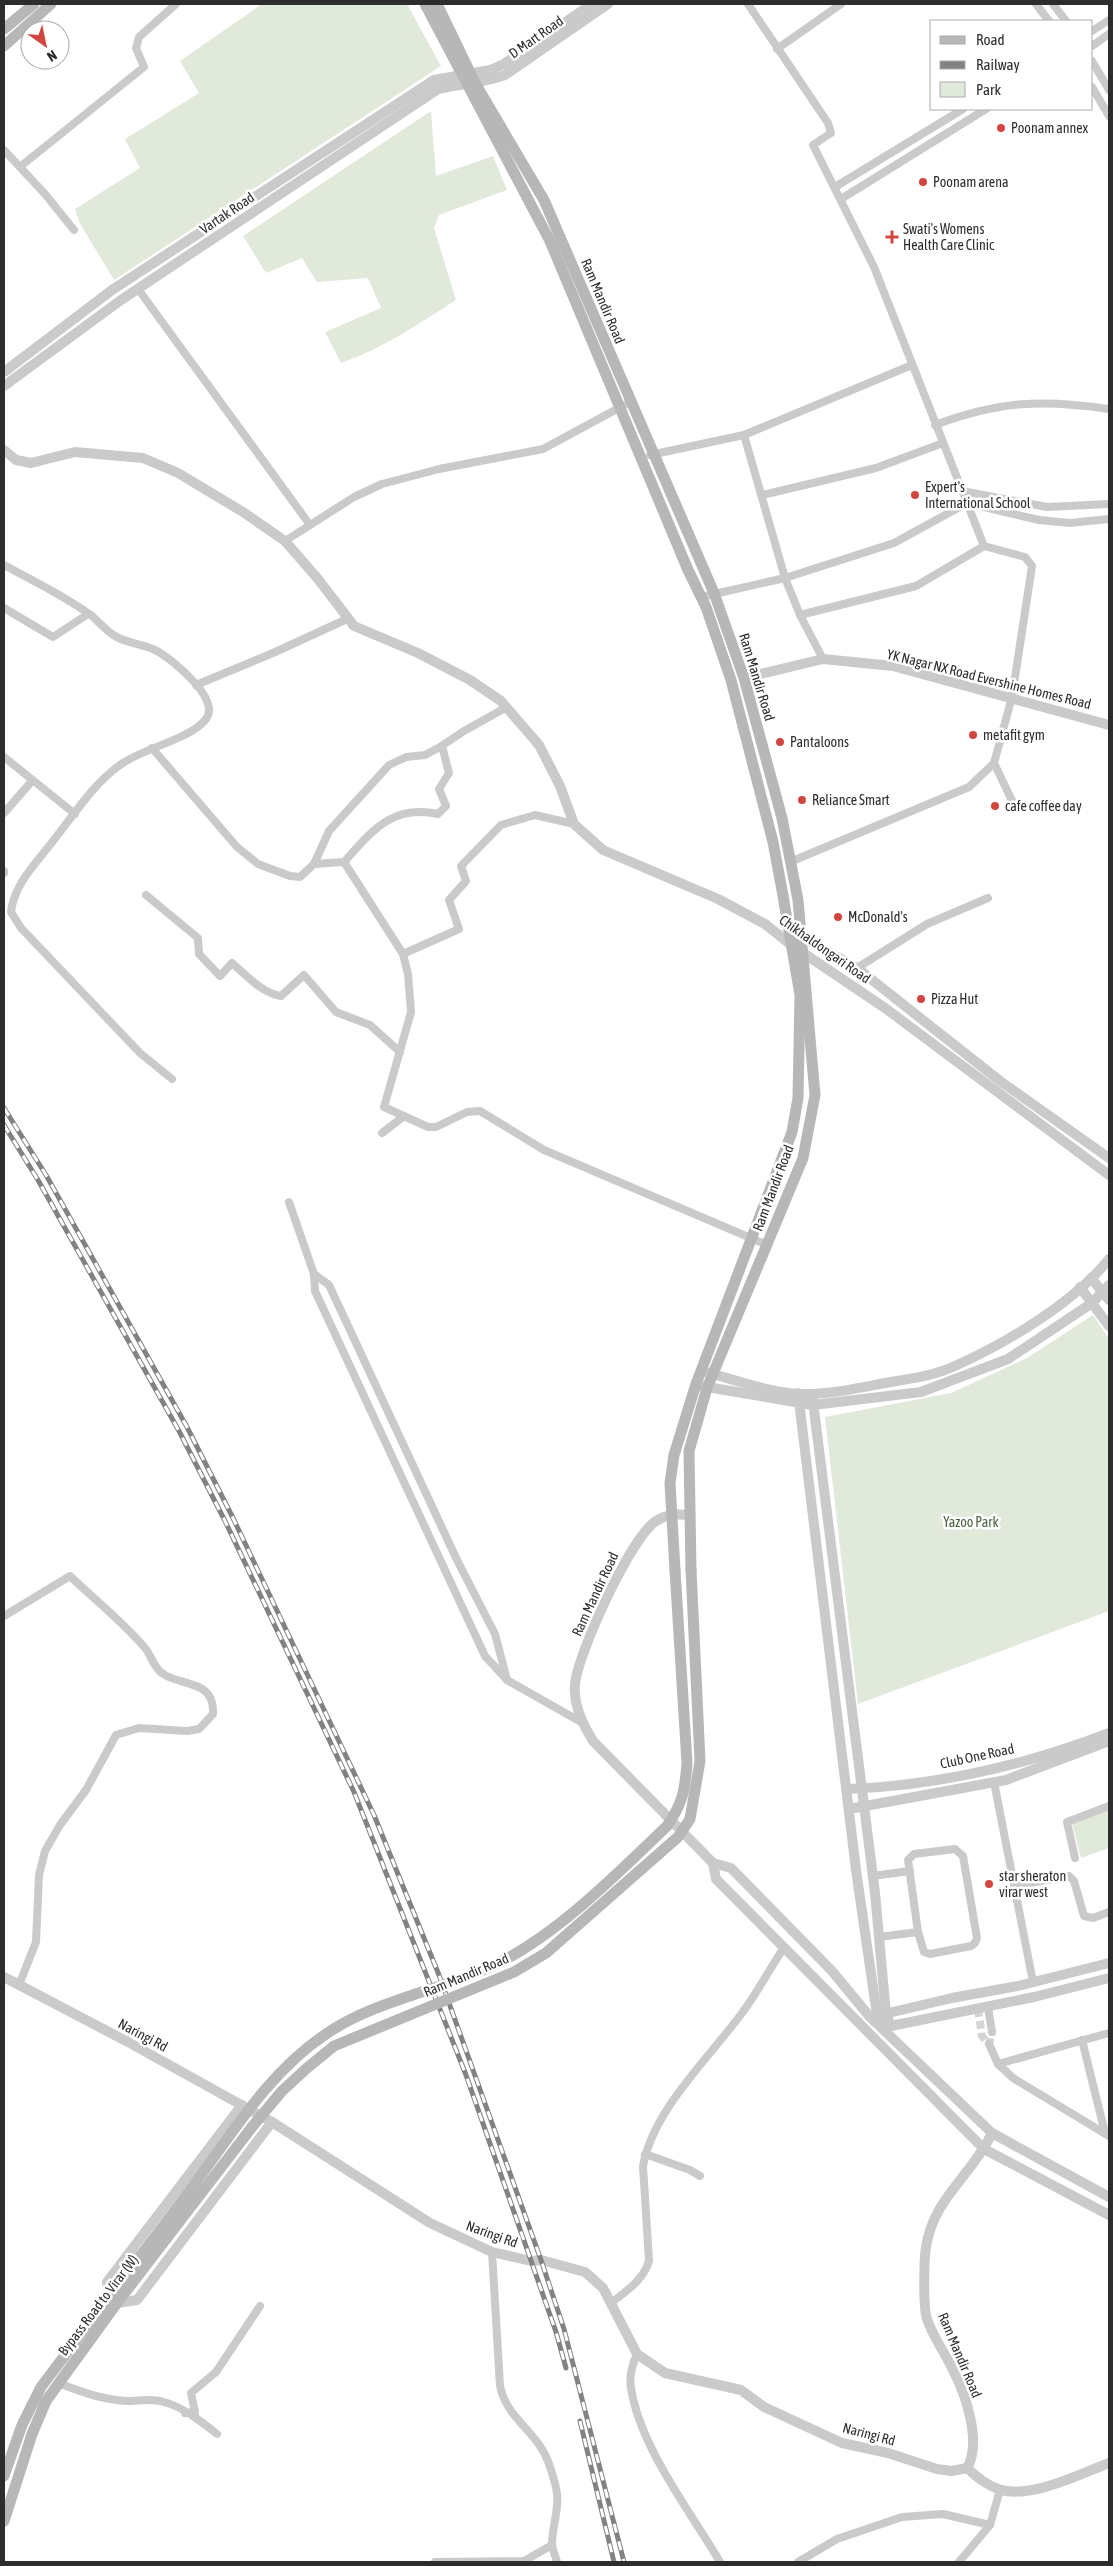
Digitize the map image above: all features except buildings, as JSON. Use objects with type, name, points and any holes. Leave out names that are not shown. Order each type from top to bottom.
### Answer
[{"type":"main road","points":[[4,29],[34,4]]},
{"type":"main road","points":[[4,46],[51,4]]},
{"type":"main road","points":[[425,4],[468,78]]},
{"type":"main road","points":[[4,2476],[22,2425],[41,2387],[133,2275],[272,2081],[304,2051],[327,2033],[368,2012],[490,1967],[527,1948],[551,1930],[667,1826],[679,1809],[685,1791],[687,1763],[670,1483],[674,1455],[707,1372],[752,1239],[792,1132],[798,1098],[800,995],[773,842],[731,680],[701,597],[642,459],[626,405],[550,241],[496,137],[468,78],[437,4]]},
{"type":"main road","name":"Ram Mandir Road","points":[[626,405],[654,454],[714,593],[744,678],[782,818],[798,900],[802,937],[815,1095],[803,1158],[767,1245],[707,1372]]},
{"type":"main road","name":"Ram Mandir Road","points":[[252,2127],[282,2091],[334,2046],[514,1972],[546,1952],[678,1837],[690,1819],[700,1761],[689,1515],[689,1452],[701,1386]]},
{"type":"main road","name":"Bypass Road to Virar (W)","points":[[133,2275],[252,2127]]},
{"type":"main road","name":"Bypass Road to Virar (W)","points":[[4,2521],[32,2434],[46,2401],[113,2300]]},
{"type":"street","points":[[21,166],[144,67],[136,48],[139,37],[176,4]]},
{"type":"street","name":"D Mart Road","points":[[468,78],[504,64],[592,4]]},
{"type":"street","name":"D Mart Road","points":[[468,78],[505,75],[608,4]]},
{"type":"street","points":[[748,4],[828,123],[831,133],[813,145],[874,267],[984,546]]},
{"type":"street","points":[[777,49],[841,4]]},
{"type":"street","points":[[1036,4],[1048,20]]},
{"type":"street","points":[[1053,4],[1065,20]]},
{"type":"street","points":[[1093,30],[1109,20]]},
{"type":"street","points":[[1093,45],[1109,34]]},
{"type":"street","points":[[1093,63],[1109,90]]},
{"type":"street","name":"Vartak Road","points":[[4,386],[138,290],[438,89],[468,78]]},
{"type":"street","name":"Vartak Road","points":[[4,372],[136,274],[434,80],[468,78]]},
{"type":"street","points":[[1093,89],[1109,116]]},
{"type":"street","points":[[835,186],[961,110]]},
{"type":"street","points":[[841,199],[984,110]]},
{"type":"street","points":[[4,150],[21,166],[74,230]]},
{"type":"street","points":[[138,290],[310,525]]},
{"type":"street","points":[[642,459],[654,454],[744,435],[912,365]]},
{"type":"street","points":[[935,424],[968,412],[1007,404],[1044,402],[1109,409]]},
{"type":"street","points":[[285,541],[354,497],[382,484],[439,469],[543,448],[626,405]]},
{"type":"street","points":[[744,435],[785,578],[800,615],[823,659]]},
{"type":"street","points":[[762,494],[876,468],[942,443]]},
{"type":"street","points":[[4,450],[16,460],[31,463],[75,452],[143,458],[178,473],[243,512],[285,541],[318,578],[348,619],[361,631],[418,653],[470,680],[501,700],[539,745],[560,786],[574,824],[603,850],[718,899],[764,924]]},
{"type":"street","points":[[962,491],[1047,507],[1109,504]]},
{"type":"street","points":[[701,597],[785,578],[894,543],[967,502],[1039,520],[1070,523],[1109,519]]},
{"type":"street","points":[[1086,505],[1090,521]]},
{"type":"street","points":[[790,862],[969,787],[994,763],[1012,697],[1032,566],[1025,557],[984,546],[916,586],[800,615]]},
{"type":"street","points":[[4,565],[60,596],[88,614],[117,637],[156,650],[186,672],[209,707],[209,715],[204,721],[167,744],[137,753],[118,766],[99,783],[23,879],[12,905],[12,916],[21,928],[140,1053],[172,1079]]},
{"type":"street","points":[[4,608],[48,635],[56,636],[88,614]]},
{"type":"street","points":[[196,685],[274,653],[348,619]]},
{"type":"street","name":"YK Nagar NX Road Evershine Homes Road","points":[[744,678],[823,659],[893,666],[1109,725]]},
{"type":"street","points":[[152,748],[237,847],[258,864],[290,876],[300,877],[314,864],[329,831],[389,765],[406,757],[425,755],[507,708]]},
{"type":"street","points":[[314,864],[344,862],[372,830],[402,813],[420,810],[438,814],[446,806],[439,789],[449,772],[442,746]]},
{"type":"street","points":[[4,757],[75,814]]},
{"type":"street","points":[[994,763],[1016,809],[1048,803]]},
{"type":"street","points":[[4,813],[32,780]]},
{"type":"street","points":[[403,954],[459,929],[450,900],[466,881],[461,866],[501,825],[536,815],[574,824]]},
{"type":"street","points":[[344,862],[403,954],[408,974],[412,1012],[384,1107],[428,1127],[436,1127],[467,1112],[480,1111],[544,1150],[767,1245]]},
{"type":"street","points":[[146,895],[198,938],[199,954],[220,976],[232,963],[262,988],[274,995],[281,996],[304,974],[336,1012],[370,1025],[400,1052]]},
{"type":"street","points":[[857,968],[927,924],[988,898]]},
{"type":"street","name":"Chikhaldongari Road","points":[[764,924],[788,930],[857,968],[993,1076],[1109,1158]]},
{"type":"street","name":"Chikhaldongari Road","points":[[764,924],[790,944],[885,1008],[1109,1176]]},
{"type":"street","points":[[382,1133],[404,1116]]},
{"type":"street","points":[[288,1202],[314,1274],[315,1291],[485,1656],[507,1680],[581,1722]]},
{"type":"street","points":[[701,1386],[798,1398],[812,1394],[926,1376],[954,1367],[1049,1314],[1092,1278],[1109,1259]]},
{"type":"street","points":[[314,1274],[329,1284],[401,1442],[495,1634],[507,1680]]},
{"type":"street","points":[[707,1372],[798,1398],[813,1405],[921,1392],[1008,1359],[1092,1304],[1107,1293],[1092,1278]]},
{"type":"street","points":[[1080,1287],[1109,1326]]},
{"type":"street","points":[[812,1394],[879,1937],[878,2015]]},
{"type":"street","points":[[798,1398],[856,1870],[878,2015],[885,2027]]},
{"type":"street","points":[[388,1449],[401,1442]]},
{"type":"street","points":[[672,1514],[689,1515]]},
{"type":"street","name":"Ram Mandir Road","points":[[672,1514],[655,1521],[641,1536],[625,1561],[595,1627],[578,1668],[575,1685],[581,1722],[593,1741],[712,1863],[716,1880],[984,2149],[1109,2215]]},
{"type":"street","points":[[4,1616],[70,1576],[145,1648],[161,1673],[195,1684],[207,1695],[213,1706],[213,1714],[199,1729],[188,1731],[139,1728],[116,1736],[86,1790],[60,1825],[45,1851],[39,1875],[36,1942],[19,1985]]},
{"type":"street","name":"Club One Road","points":[[846,1789],[958,1776],[1063,1751],[1109,1733]]},
{"type":"street","name":"Club One Road","points":[[849,1809],[1006,1780],[1109,1741]]},
{"type":"street","points":[[994,1782],[1033,1982]]},
{"type":"street","points":[[1075,1858],[1067,1822],[1109,1806]]},
{"type":"street","points":[[955,1849],[963,1856],[977,1938],[975,1943],[971,1946],[930,1954],[924,1952],[918,1932],[910,1871],[908,1860],[914,1854],[955,1849]]},
{"type":"street","points":[[712,1863],[731,1868],[878,2015],[885,2027],[992,2133],[1109,2197]]},
{"type":"street","points":[[872,1876],[910,1871]]},
{"type":"street","points":[[1014,1886],[1069,1876],[1074,1881],[1084,1916],[1092,1918],[1109,1912]]},
{"type":"street","points":[[879,1937],[918,1932]]},
{"type":"street","points":[[611,2303],[640,2279],[649,2261],[643,2179],[645,2154],[661,2120],[743,2012],[783,1949]]},
{"type":"street","points":[[855,2020],[1033,1982],[1109,1963]]},
{"type":"street","name":"Naringi Rd","points":[[4,1978],[272,2122],[430,2223],[492,2252],[531,2261],[541,2260],[585,2272],[603,2288],[636,2354],[665,2372],[741,2390],[764,2407],[842,2443],[888,2453],[938,2469],[967,2468]]},
{"type":"street","points":[[866,2032],[988,2007],[1109,1978]]},
{"type":"street","points":[[988,2007],[992,2032]]},
{"type":"street","points":[[998,2064],[1109,2034]]},
{"type":"street","points":[[1082,2040],[1107,2135]]},
{"type":"street","points":[[989,2044],[998,2064],[1013,2078],[1107,2135]]},
{"type":"street","points":[[242,2105],[107,2282],[113,2300],[136,2300],[272,2122]]},
{"type":"street","name":"Ram Mandir Road","points":[[967,2468],[973,2457],[973,2434],[954,2372],[926,2318],[926,2248],[934,2219],[945,2197],[968,2172],[984,2149],[992,2133]]},
{"type":"street","points":[[645,2154],[690,2170],[700,2176]]},
{"type":"street","points":[[492,2252],[500,2386],[503,2400],[508,2410],[535,2436],[544,2449],[549,2463],[557,2493],[557,2518],[552,2545],[558,2562]]},
{"type":"street","points":[[186,2413],[195,2412],[191,2393],[216,2372],[260,2306]]},
{"type":"street","points":[[636,2354],[630,2371],[630,2387],[641,2424],[664,2470],[720,2562]]},
{"type":"street","points":[[58,2383],[102,2397],[126,2401],[149,2399],[166,2402],[217,2434]]},
{"type":"street","points":[[967,2468],[981,2481],[1000,2490],[1031,2491],[1109,2463]]},
{"type":"street","points":[[959,2562],[975,2546],[990,2526],[1000,2490]]},
{"type":"street","points":[[798,2562],[837,2538],[902,2517],[944,2514],[990,2526]]},
{"type":"street","points":[[435,2562],[524,2561],[552,2545]]},
{"type":"green space","points":[[262,4],[407,4],[441,66],[114,280],[79,222],[75,209],[140,168],[125,139],[199,93],[180,61]]},
{"type":"green space","points":[[431,111],[436,176],[493,156],[507,190],[439,215],[434,228],[456,300],[386,343],[341,363],[325,332],[381,308],[368,278],[317,282],[302,258],[266,273],[243,236]]},
{"type":"green space","name":"Yazoo Park","points":[[1093,1315],[1109,1339],[1109,1611],[858,1704],[825,1417],[951,1393],[1027,1358]]},
{"type":"green space","points":[[1109,1810],[1109,1848],[1081,1858],[1072,1823]]},
{"type":"tunnel","points":[[978,2009],[982,2036],[989,2044],[992,2032]]},
{"type":"railway","points":[[4,1108],[46,1175],[187,1427],[233,1518],[374,1815],[439,1975],[541,2260],[564,2329],[624,2562]]},
{"type":"railway","points":[[4,1125],[38,1180],[179,1431],[225,1521],[354,1792],[466,2075],[556,2332],[566,2368]]},
{"type":"railway","points":[[580,2421],[614,2562]]},
{"type":"place","name":"Poonam annex","points":[[1001,128]]},
{"type":"place","name":"Poonam arena","points":[[923,182]]},
{"type":"place","name":"Swati's Womens Health Care Clinic","points":[[892,237]]},
{"type":"place","name":"Expert's International School","points":[[915,495]]},
{"type":"place","name":"metafit gym","points":[[973,735]]},
{"type":"place","name":"Pantaloons","points":[[780,742]]},
{"type":"place","name":"Reliance Smart","points":[[802,800]]},
{"type":"place","name":"cafe coffee day","points":[[995,806]]},
{"type":"place","name":"McDonald's","points":[[838,917]]},
{"type":"place","name":"Pizza Hut","points":[[921,999]]},
{"type":"place","name":"star sheraton virar west","points":[[989,1884]]}]
